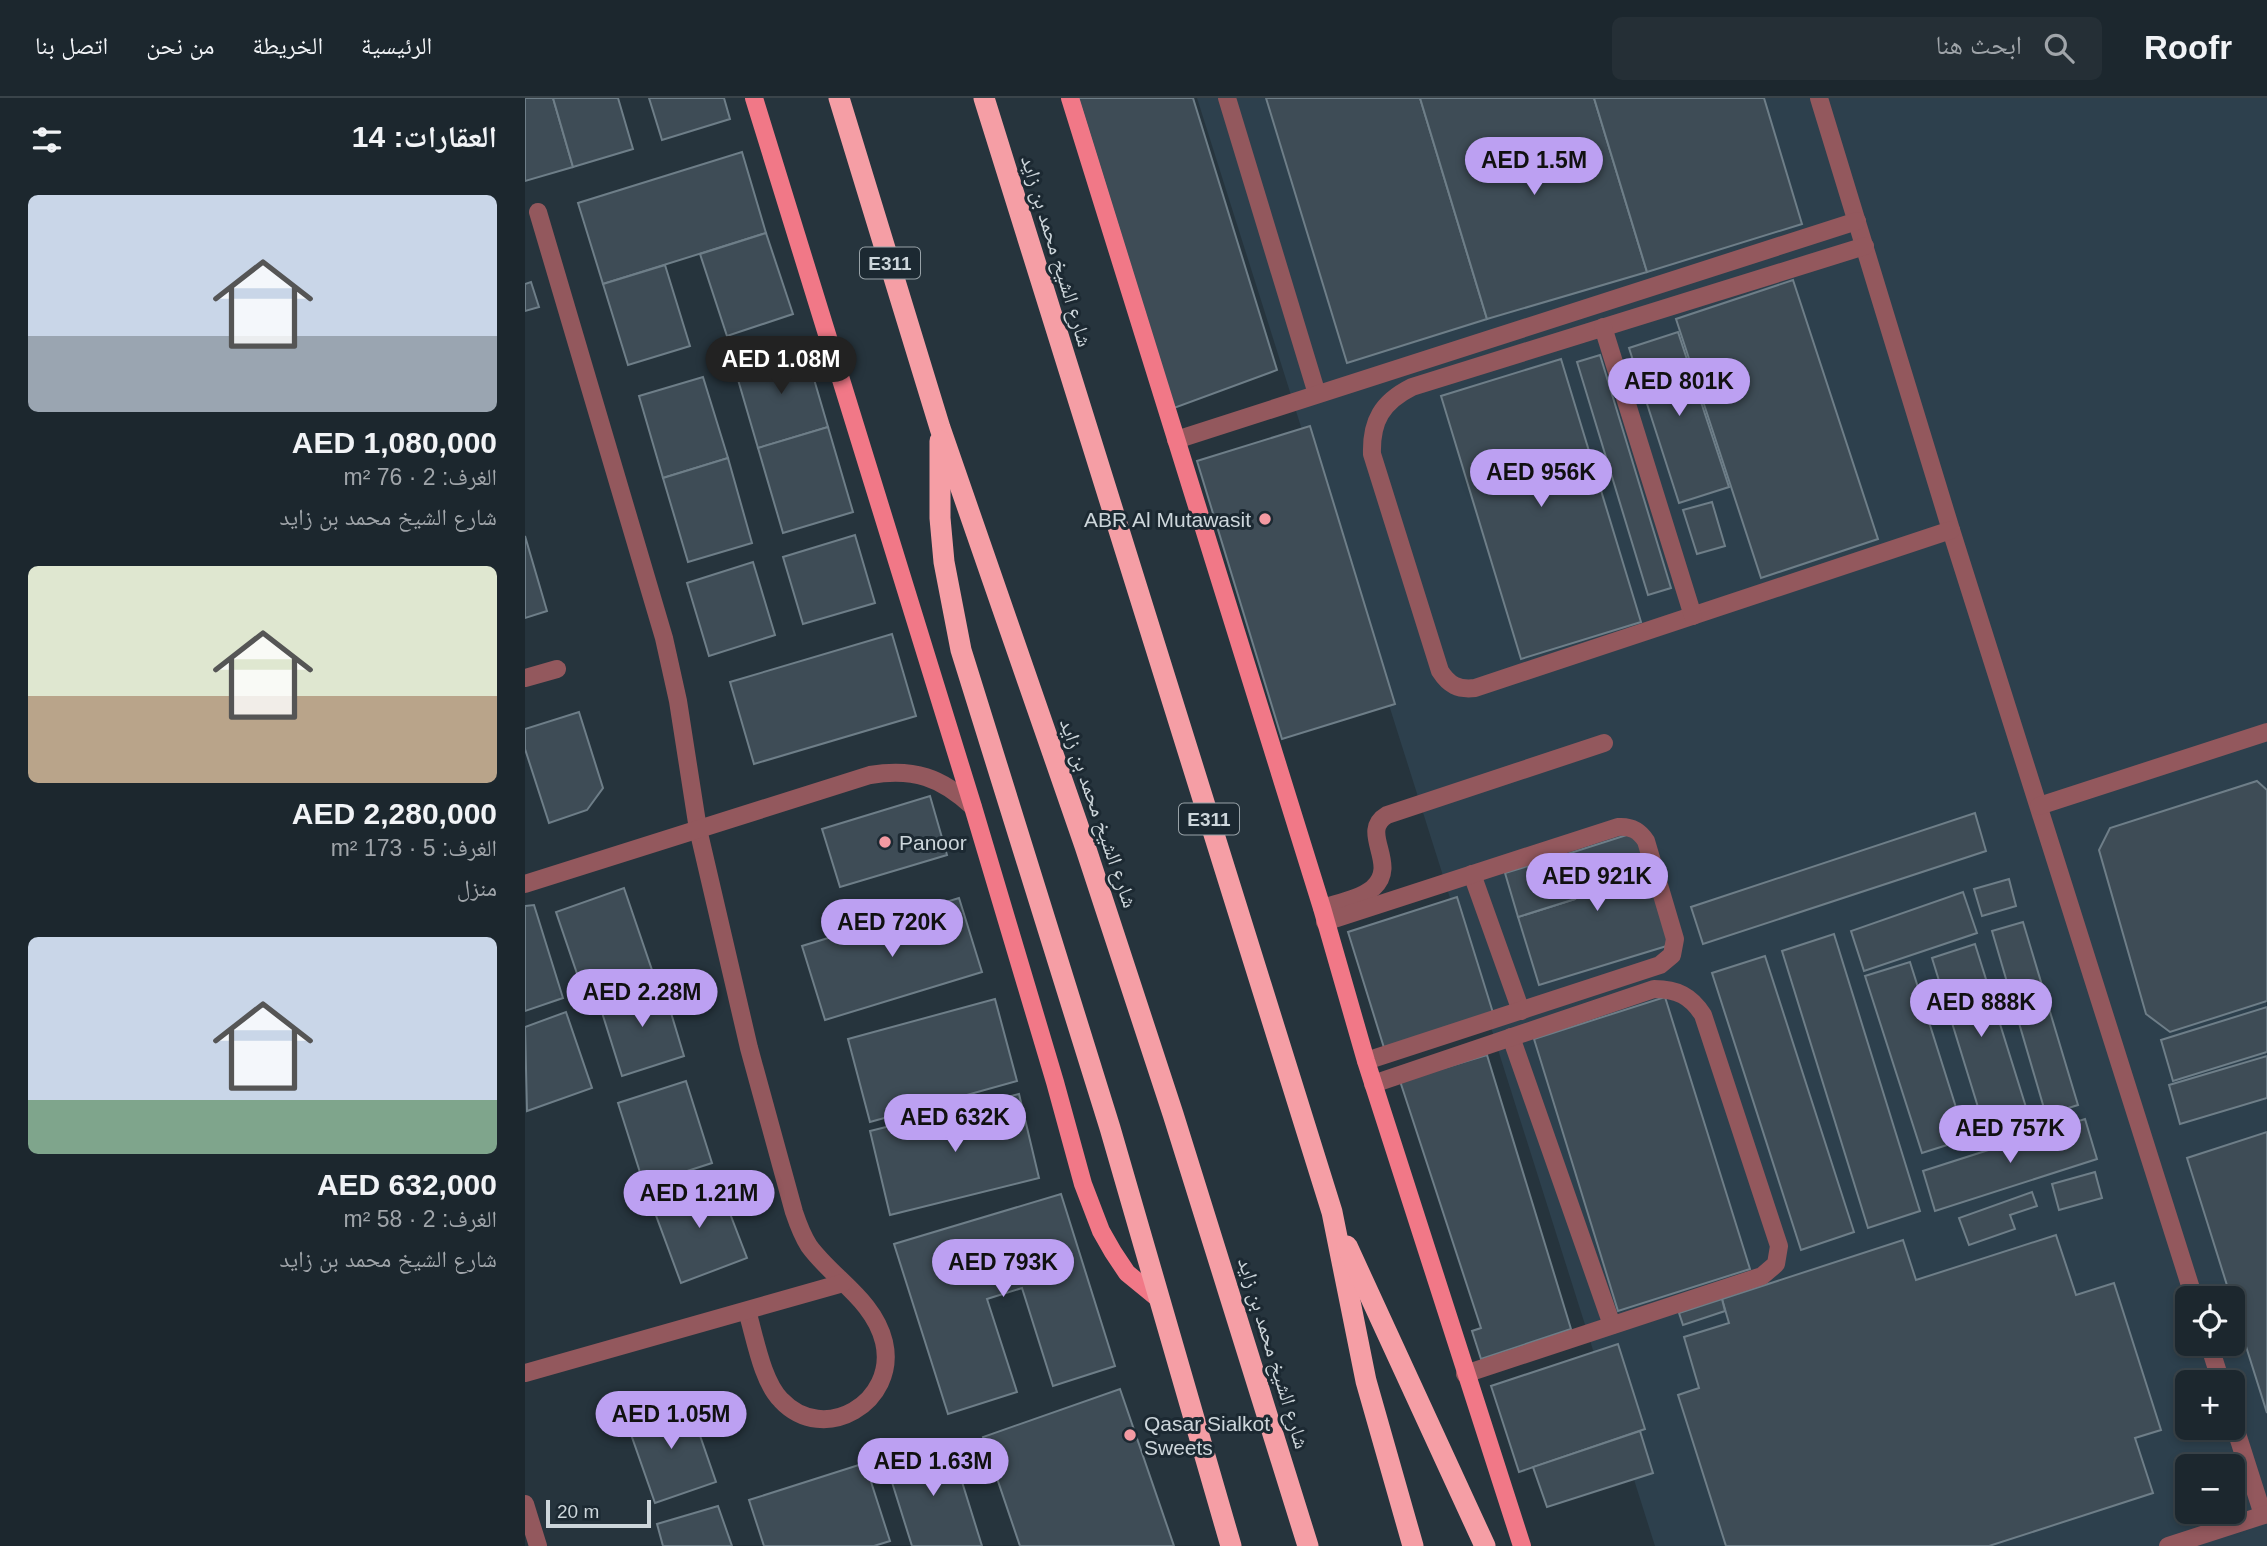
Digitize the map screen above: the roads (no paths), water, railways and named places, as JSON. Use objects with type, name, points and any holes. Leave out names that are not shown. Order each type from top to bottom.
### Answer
[{"type":"highway","name":"شارع الشيخ محمد بن زايد","points":[[839,98],[940,428],[1140,1012],[1308,1546]]},
{"type":"highway","name":"شارع الشيخ محمد بن زايد","points":[[984,98],[1332,1212],[1366,1381],[1413,1546]]},
{"type":"highway","points":[[940,428],[940,507],[944,562],[961,650],[1110,1128],[1231,1546]]},
{"type":"highway","points":[[1332,1212],[1485,1546]]},
{"type":"main road","points":[[754,98],[973,807],[1091,1208],[1127,1273],[1160,1300]]},
{"type":"main road","points":[[1070,98],[1324,915],[1366,1062],[1522,1546]]},
{"type":"street","points":[[1227,98],[1317,394]]},
{"type":"street","points":[[1819,98],[1951,530],[2190,1286]]},
{"type":"street","points":[[538,212],[664,638],[678,701],[698,830],[749,1048],[794,1212],[809,1246],[856,1295],[877,1324],[886,1361],[882,1381],[871,1398],[856,1411],[836,1418],[816,1418],[797,1412],[781,1400],[769,1384],[747,1311]]},
{"type":"street","points":[[1176,440],[1857,220]]},
{"type":"street","points":[[1865,246],[1412,387],[1397,394],[1385,406],[1376,421],[1372,438],[1373,454],[1436,659],[1446,680],[1454,687],[1464,689],[1475,688],[1951,530]]},
{"type":"street","points":[[1603,327],[1693,616]]},
{"type":"street","points":[[525,678],[557,669]]},
{"type":"street","points":[[2039,806],[2267,732]]},
{"type":"street","points":[[1324,915],[1367,893],[1380,880],[1383,861],[1375,830],[1377,823],[1387,815],[1604,743]]},
{"type":"street","points":[[525,884],[870,775],[889,772],[926,776],[944,783],[973,807]]},
{"type":"street","points":[[1324,915],[1472,874],[1618,827],[1635,829],[1646,841],[1675,939],[1672,955],[1660,965],[1366,1062]]},
{"type":"street","points":[[1472,874],[1521,1011]]},
{"type":"street","points":[[1373,1084],[1654,989],[1678,992],[1688,997],[1703,1015],[1779,1246],[1776,1264],[1762,1276],[1465,1374]]},
{"type":"street","points":[[1511,1037],[1612,1325]]},
{"type":"street","points":[[525,1373],[843,1283]]},
{"type":"street","points":[[2168,1546],[2265,1515],[2239,1440]]},
{"type":"street","points":[[525,1504],[538,1546]]},
{"type":"place","name":"ABR Al Mutawasit","points":[[1265,519]]},
{"type":"place","name":"Panoor","points":[[885,842]]},
{"type":"place","name":"Qasar Sialkot Sweets","points":[[1130,1435]]}]
